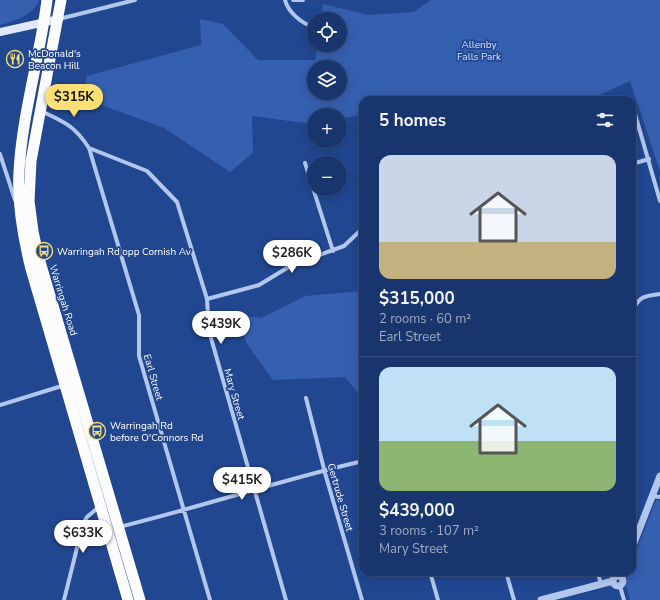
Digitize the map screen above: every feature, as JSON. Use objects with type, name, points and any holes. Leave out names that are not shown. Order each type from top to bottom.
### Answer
[{"type":"highway","points":[[47,0],[20,153],[18,191],[20,217],[31,269],[128,600]]},
{"type":"highway","name":"Warringah Road","points":[[61,0],[59,19],[32,145],[29,201],[33,231],[42,267],[140,600]]},
{"type":"main road","points":[[0,32],[59,19]]},
{"type":"street","points":[[59,19],[134,0]]},
{"type":"street","points":[[285,0],[298,18],[307,23]]},
{"type":"street","points":[[293,0],[304,0]]},
{"type":"street","name":"Earl Street","points":[[40,111],[67,123],[80,134],[89,148],[139,315],[139,356],[210,600]]},
{"type":"street","points":[[636,117],[660,201]]},
{"type":"street","name":"Mary Street","points":[[89,148],[147,172],[177,202],[207,299],[209,331],[286,600]]},
{"type":"street","points":[[0,154],[20,217]]},
{"type":"street","points":[[636,163],[649,159]]},
{"type":"street","points":[[305,163],[333,251]]},
{"type":"street","points":[[207,299],[259,285],[292,265],[333,251],[348,243],[359,232]]},
{"type":"street","points":[[636,303],[638,300],[647,296],[660,294]]},
{"type":"street","points":[[0,405],[65,385]]},
{"type":"street","name":"Gertrude Street","points":[[306,398],[362,600]]},
{"type":"street","points":[[119,528],[254,489],[359,462]]},
{"type":"street","points":[[636,538],[660,476]]},
{"type":"street","points":[[652,496],[660,497]]},
{"type":"street","points":[[64,600],[83,524],[87,517],[101,506]]},
{"type":"street","points":[[431,576],[438,600]]},
{"type":"street","points":[[507,576],[514,600]]},
{"type":"street","points":[[598,576],[601,583]]},
{"type":"street","points":[[541,600],[613,581],[617,576]]},
{"type":"street","points":[[622,576],[623,582],[620,586],[624,600]]},
{"type":"street","points":[[613,581],[615,585],[620,586]]},
{"type":"green space","points":[[0,0],[39,0],[37,5],[23,17],[0,25]]},
{"type":"green space","name":"Allenby Falls Park","points":[[431,0],[660,0],[660,171],[630,81],[598,96],[359,96],[359,115],[347,118],[347,108],[307,108],[307,123],[252,116],[253,153],[230,172],[164,128],[82,98],[87,76],[201,45],[200,19],[223,24],[258,60],[307,60],[307,100],[347,100],[347,60],[315,60],[317,52],[347,52],[347,12],[322,12],[323,4],[368,15],[414,12]]},
{"type":"green space","points":[[359,291],[359,394],[345,377],[273,380],[247,344],[236,315],[261,318],[305,296]]},
{"type":"green space","points":[[656,500],[660,501],[660,600],[630,600],[626,585],[627,576],[636,576],[636,551]]},
{"type":"place","name":"McDonald's Beacon Hill","points":[[15,59]]},
{"type":"place","name":"Warringah Rd opp Cornish Av","points":[[44,251]]},
{"type":"place","name":"Warringah Rd before O'Connors Rd","points":[[97,431]]}]
